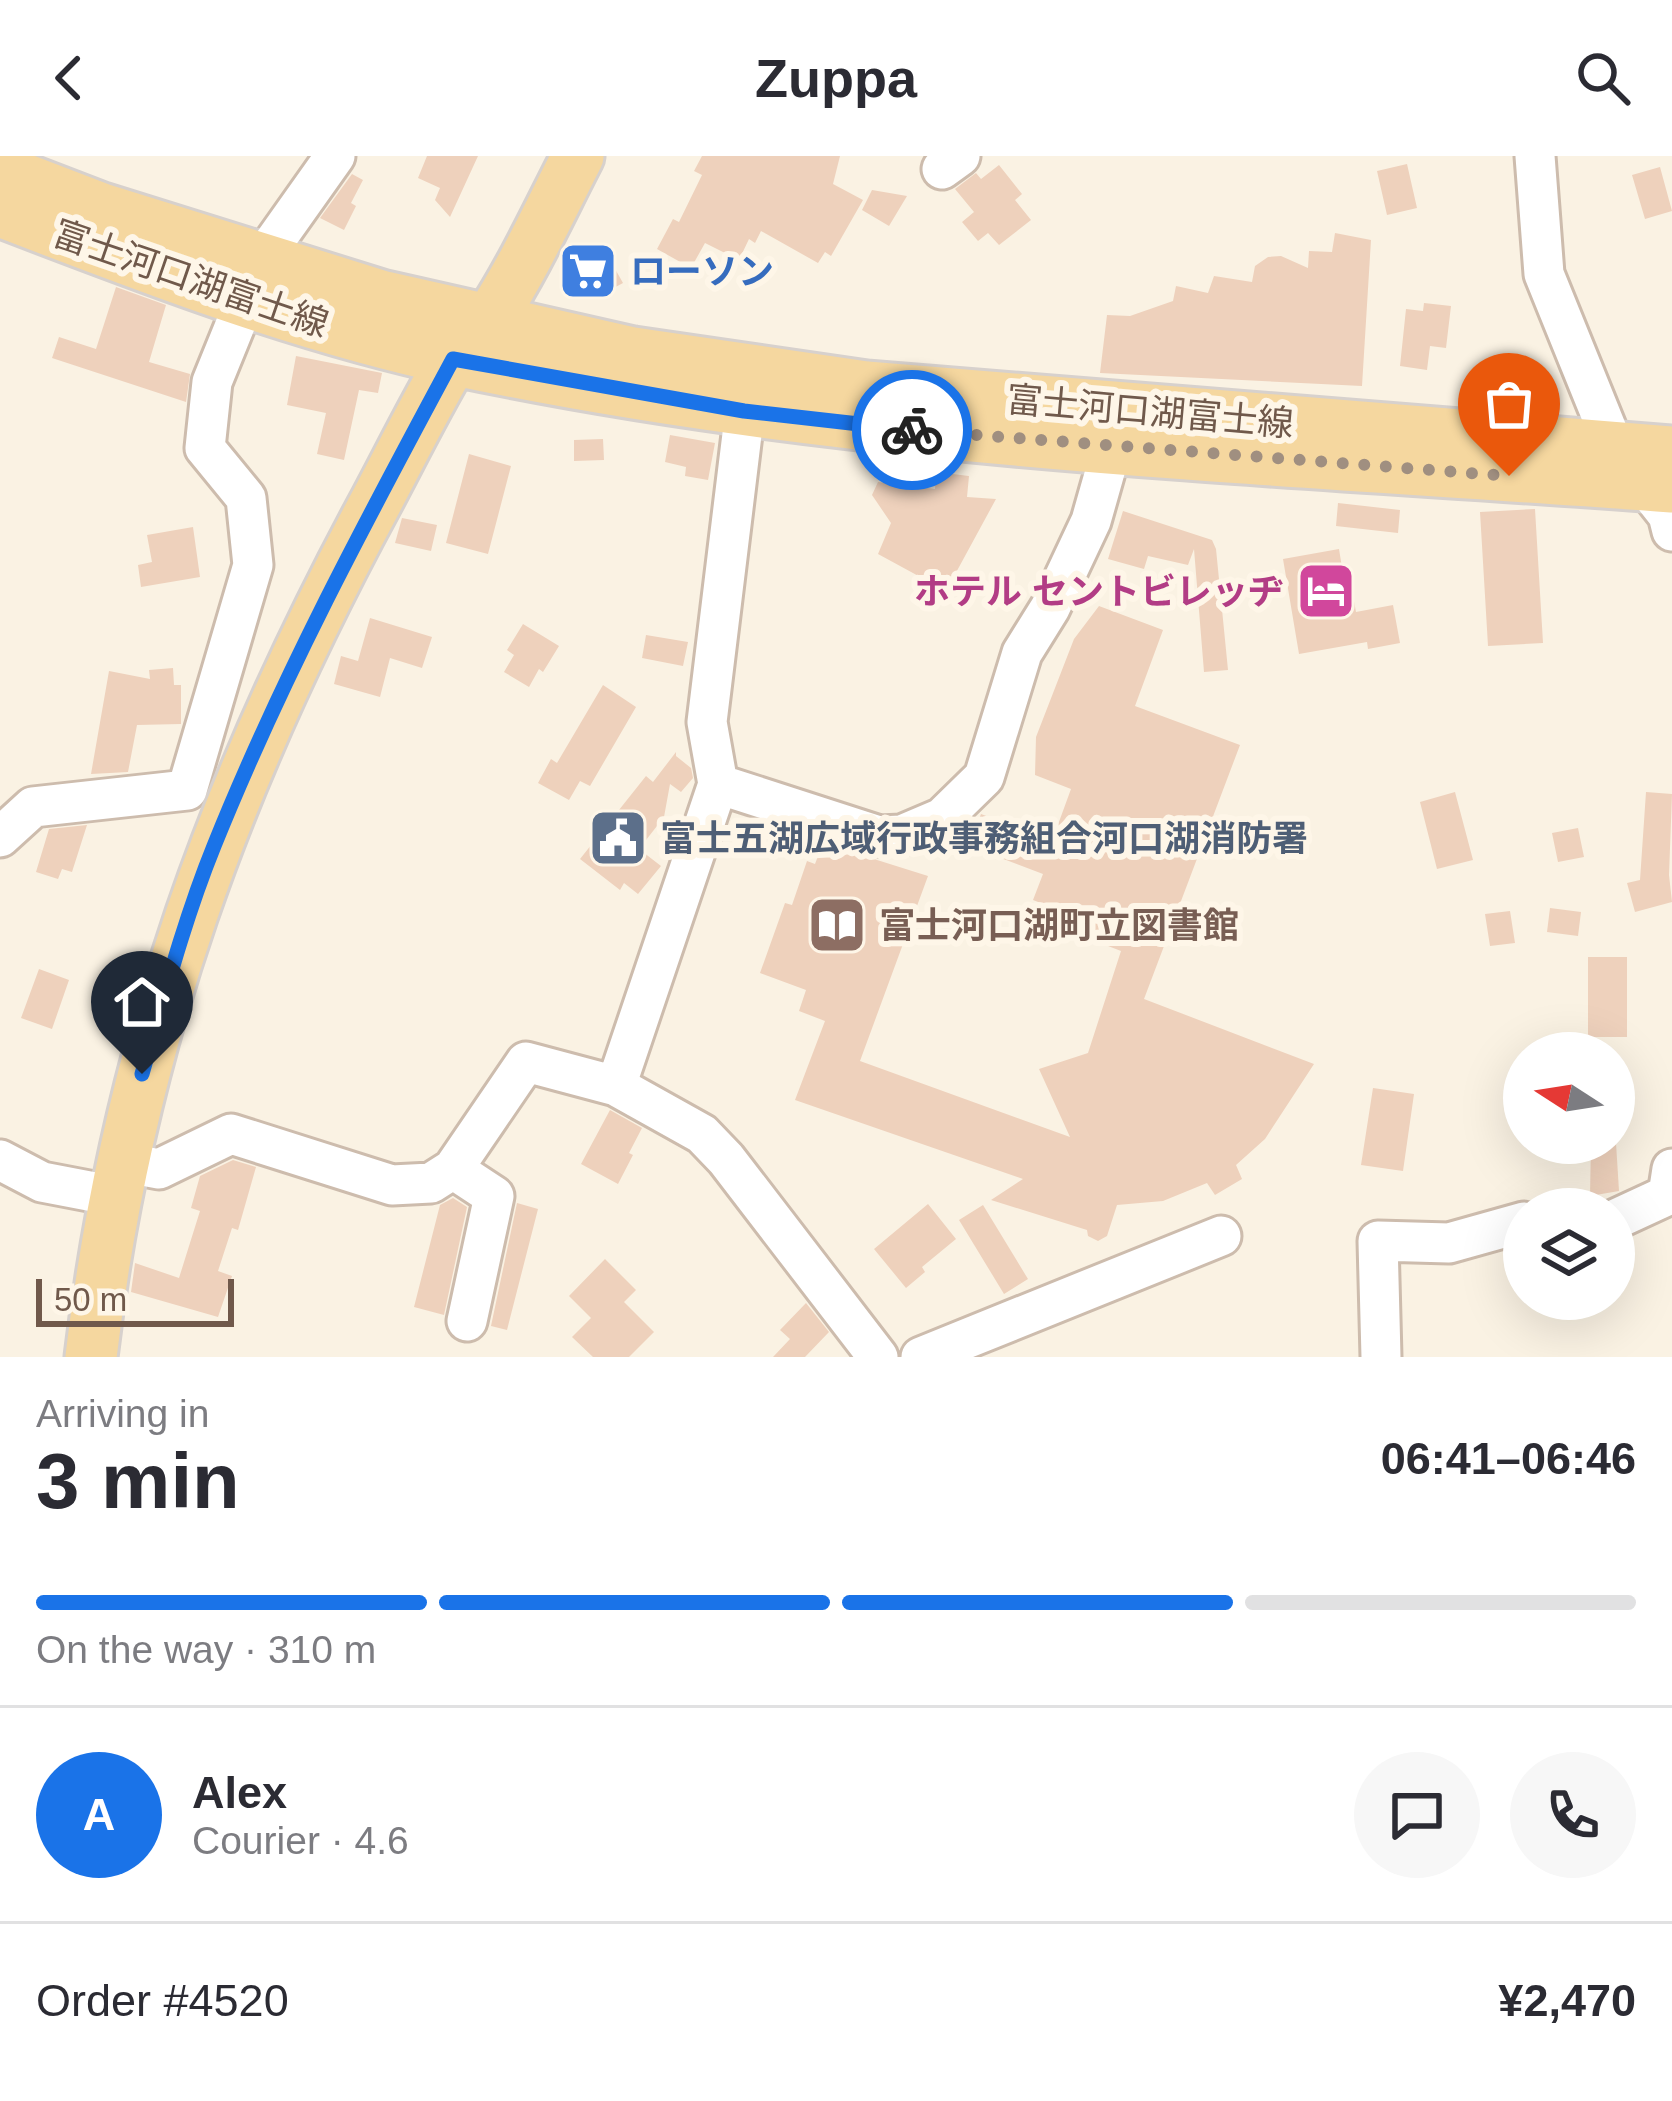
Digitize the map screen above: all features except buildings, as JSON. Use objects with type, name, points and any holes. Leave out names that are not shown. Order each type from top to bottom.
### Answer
[{"type":"main road","points":[[468,331],[492,265],[546,156]]},
{"type":"main road","points":[[91,1357],[119,1179],[178,946],[212,850],[326,594],[468,331],[578,156]]},
{"type":"main road","name":"富士河口湖富士線","points":[[0,170],[102,209],[254,279]]},
{"type":"main road","name":"富士河口湖富士線","points":[[0,211],[468,331],[633,353],[859,426],[1112,447],[1650,468]]},
{"type":"main road","name":"富士河口湖富士線","points":[[747,392],[1103,408],[1650,468]]},
{"type":"street","points":[[0,837],[33,807],[187,790],[253,565],[246,498],[205,448],[212,382],[254,279],[335,156]]},
{"type":"street","points":[[1535,156],[1544,274],[1650,468],[1672,531]]},
{"type":"street","points":[[616,1087],[718,784],[707,722],[747,392]]},
{"type":"street","points":[[718,784],[879,836],[902,835],[942,818],[984,777],[1022,653],[1050,608],[1091,521],[1112,447]]},
{"type":"street","points":[[0,1160],[42,1182],[119,1179],[159,1169],[231,1134],[392,1185],[431,1183],[453,1168],[526,1062],[616,1087],[702,1134],[878,1357]]},
{"type":"street","points":[[453,1168],[494,1196],[467,1321]]},
{"type":"street","points":[[1635,1210],[1668,1195],[1672,1169]]},
{"type":"street","points":[[1381,1357],[1378,1241],[1449,1243],[1503,1228]]},
{"type":"street","points":[[921,1357],[1221,1236]]},
{"type":"way so far","points":[[912,430],[1509,476]]},
{"type":"place","name":"ローソン","points":[[588,271]]},
{"type":"place","name":"ホテル セントビレッヂ","points":[[1326,591]]},
{"type":"place","name":"富士五湖広域行政事務組合河口湖消防署","points":[[618,838]]},
{"type":"place","name":"富士河口湖町立図書館","points":[[837,925]]},
{"type":"route","points":[[142,1074],[178,946],[212,850],[261,736],[326,594],[453,359],[744,411],[912,430]]}]
